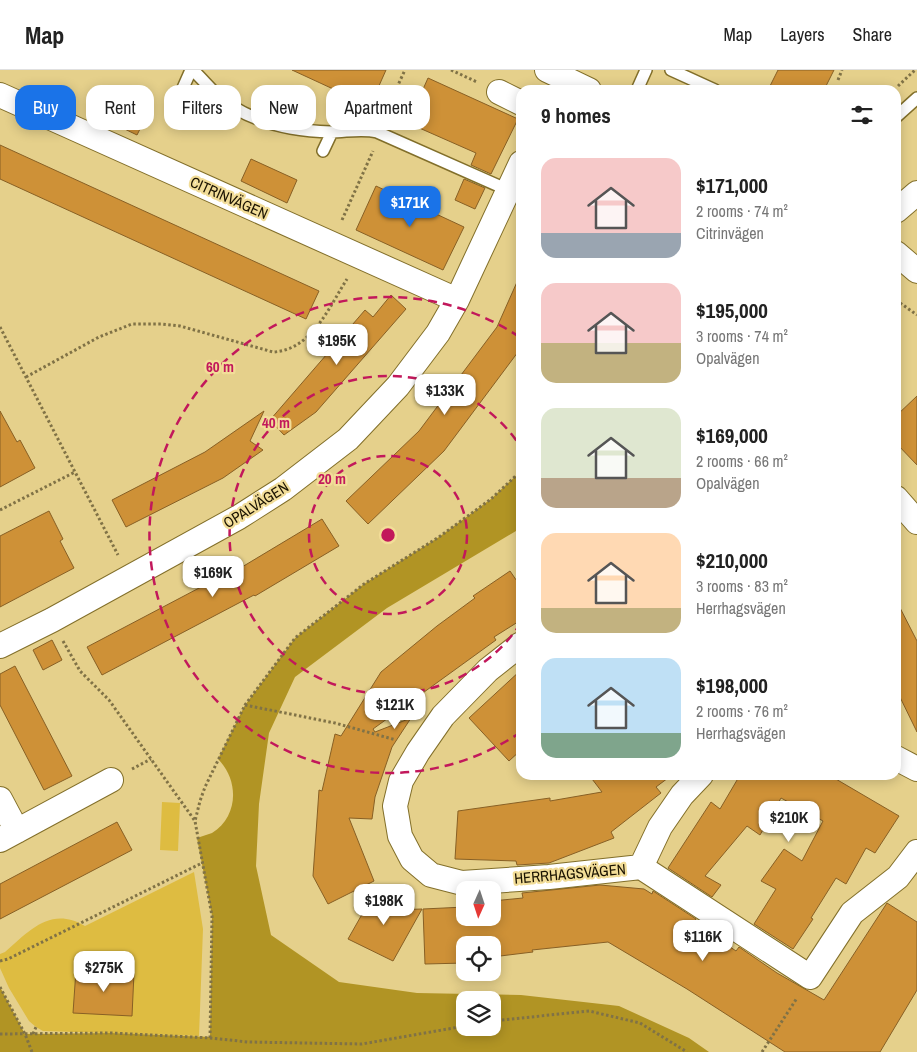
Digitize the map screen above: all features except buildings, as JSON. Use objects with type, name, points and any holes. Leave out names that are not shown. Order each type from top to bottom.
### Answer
[{"type":"street","points":[[554,79],[573,85]]},
{"type":"street","points":[[499,92],[516,100]]},
{"type":"street","name":"CITRINVÄGEN","points":[[0,95],[457,300]]},
{"type":"street","name":"OPALVÄGEN","points":[[0,646],[130,578],[246,513],[283,489],[348,439],[393,392],[438,333],[457,300],[516,173]]},
{"type":"street","points":[[901,206],[917,192]]},
{"type":"street","points":[[901,257],[917,271]]},
{"type":"street","points":[[901,504],[917,522]]},
{"type":"street","name":"HERRHAGSVÄGEN","points":[[516,648],[488,670],[443,716],[420,748],[401,780],[395,806],[400,836],[412,859],[431,875],[462,883],[549,877],[641,867],[810,977]]},
{"type":"street","points":[[901,761],[917,769]]},
{"type":"street","points":[[0,798],[8,835],[111,780]]},
{"type":"street","name":"HERRHAGSVÄGEN","points":[[641,867],[660,827],[682,795],[696,780]]},
{"type":"street","points":[[810,977],[852,913],[898,877],[917,852]]},
{"type":"lane","points":[[184,85],[192,70],[218,96],[250,121],[296,130],[332,132],[363,130],[379,133],[508,190]]},
{"type":"lane","points":[[639,85],[646,70]]},
{"type":"lane","points":[[671,70],[704,85]]},
{"type":"lane","points":[[901,113],[916,101]]},
{"type":"lane","points":[[324,151],[332,132]]},
{"type":"path","points":[[331,244],[405,70]]},
{"type":"path","points":[[838,80],[842,70]]},
{"type":"path","points":[[899,85],[915,70]]},
{"type":"path","points":[[26,377],[99,337],[132,324],[180,326],[268,350],[278,352],[288,349],[296,346],[313,331],[362,258]]},
{"type":"path","points":[[901,304],[917,315]]},
{"type":"path","points":[[0,327],[130,578]]},
{"type":"path","points":[[0,510],[75,472]]},
{"type":"path","points":[[210,1038],[213,924],[195,822],[205,787],[245,705],[295,638],[364,584],[439,537],[491,499],[516,476]]},
{"type":"path","points":[[52,620],[80,671],[109,700],[195,822]]},
{"type":"path","points":[[245,705],[335,723],[420,748]]},
{"type":"path","points":[[0,961],[8,959],[202,863]]},
{"type":"path","points":[[762,1052],[810,977]]},
{"type":"path","points":[[0,987],[25,1034],[32,1052]]},
{"type":"path","points":[[501,1020],[589,1012],[640,1023],[687,1052]]},
{"type":"path","points":[[32,1034],[36,1027]]},
{"type":"path","points":[[0,1034],[111,1033],[210,1038],[248,1042],[362,1044],[456,1028]]},
{"type":"shaded area","points":[[516,476],[516,531],[387,608],[295,677],[269,733],[259,804],[256,866],[271,935],[339,982],[417,993],[456,994],[456,1036],[501,1036],[501,995],[521,995],[619,1006],[689,1038],[709,1052],[0,1052],[0,987],[25,1034],[111,1033],[210,1037],[212,916],[197,838],[212,833],[221,826],[231,808],[233,797],[230,777],[218,759],[245,705],[295,638],[364,584],[439,537],[491,499]]},
{"type":"shaded area","points":[[162,802],[180,803],[178,851],[160,850]]},
{"type":"shaded area","points":[[194,872],[203,929],[199,1036],[43,1031],[29,1021],[9,988],[0,968],[0,954],[42,923],[62,919],[73,920],[85,926]]}]
